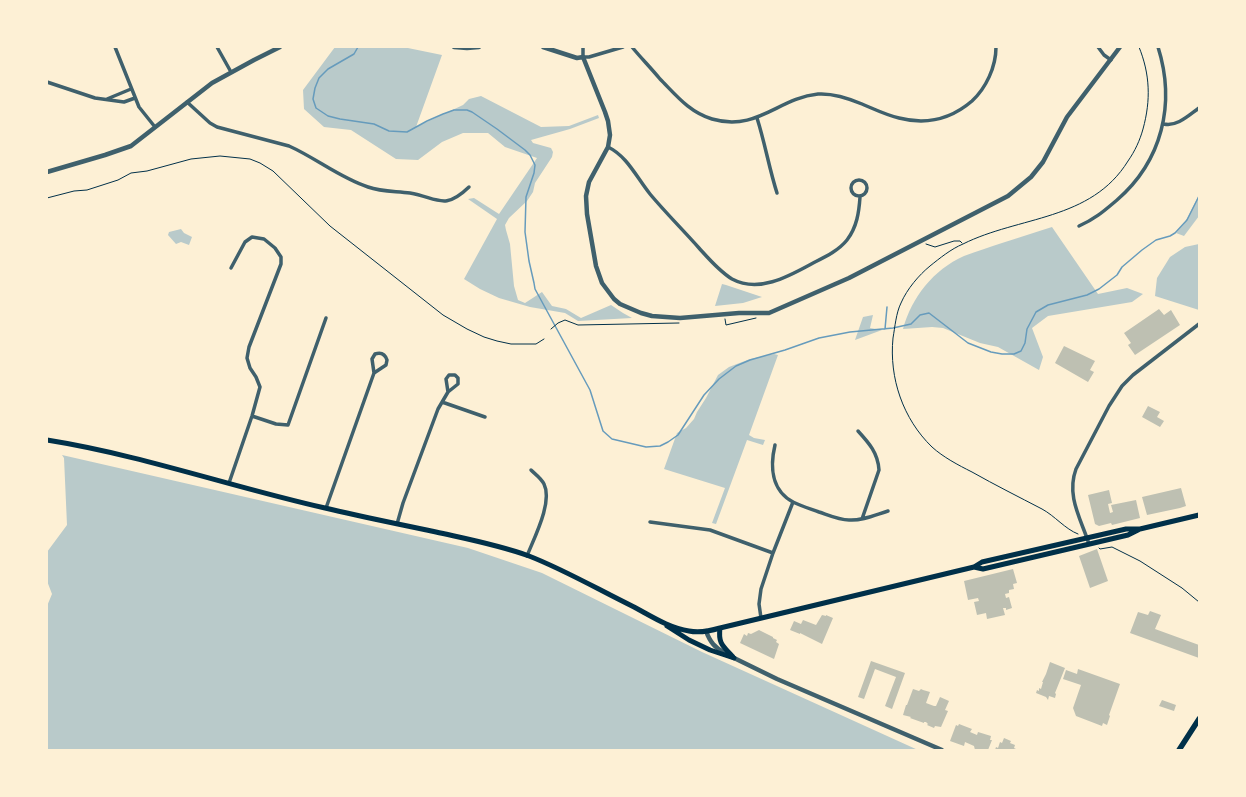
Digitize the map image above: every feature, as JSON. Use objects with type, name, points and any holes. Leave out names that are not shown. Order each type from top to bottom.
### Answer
[{"type":"main road","points":[[47,440],[92,448],[272,495],[462,538],[527,556],[577,578],[658,620],[689,640],[710,650],[734,658]]},
{"type":"main road","points":[[974,567],[984,569],[1128,535],[1140,529],[1199,515]]},
{"type":"main road","points":[[658,620],[689,631],[706,631],[974,567],[982,562],[1032,550],[1126,529],[1140,529]]},
{"type":"main road","points":[[1032,550],[1033,557]]},
{"type":"main road","points":[[720,628],[719,640],[734,658]]},
{"type":"main road","points":[[1179,750],[1199,719]]},
{"type":"street","points":[[115,47],[139,107],[155,127]]},
{"type":"street","points":[[217,47],[231,72]]},
{"type":"street","points":[[47,172],[126,149],[212,83],[280,47]]},
{"type":"street","points":[[454,47],[479,47]]},
{"type":"street","points":[[543,47],[578,58],[589,57],[622,47]]},
{"type":"street","points":[[583,47],[583,57],[608,121],[610,134],[608,147],[589,182],[586,196],[587,214],[596,266],[602,283],[614,299],[620,304],[641,313],[665,318],[739,313],[769,313],[849,278],[1008,196],[1031,177],[1043,162],[1067,117],[1120,47]]},
{"type":"street","points":[[632,47],[679,99],[699,114],[711,119],[736,122],[757,118],[802,98],[819,94],[835,95],[897,118],[914,122],[931,121],[944,118],[965,107],[985,86],[990,75],[996,47]]},
{"type":"street","points":[[1098,47],[1104,55],[1111,60]]},
{"type":"street","points":[[1079,226],[1093,220],[1112,204],[1140,176],[1149,161],[1164,124],[1166,87],[1158,47]]},
{"type":"street","points":[[47,82],[96,98],[124,102],[135,98]]},
{"type":"street","points":[[106,99],[131,89]]},
{"type":"street","points":[[187,102],[210,123],[218,127],[289,146],[338,174],[366,187],[385,192],[410,193],[439,201],[450,200],[462,194],[469,187]]},
{"type":"street","points":[[1164,124],[1168,125],[1176,123],[1199,108]]},
{"type":"street","points":[[757,118],[764,139],[771,176],[777,193]]},
{"type":"street","points":[[608,147],[624,159],[650,193],[720,270],[738,282],[749,284],[773,282],[792,275],[837,250],[854,229],[858,215],[860,197]]},
{"type":"street","points":[[859,180],[865,182],[868,188],[866,194],[860,197],[854,194],[851,189],[854,183],[859,180]]},
{"type":"street","points":[[229,483],[252,416],[260,387],[250,368],[247,358],[249,347],[281,264],[281,257],[275,248],[264,238],[252,237],[246,242],[231,268]]},
{"type":"street","points":[[252,416],[276,424],[288,425],[326,318]]},
{"type":"street","points":[[1089,544],[1073,501],[1072,486],[1076,469],[1109,406],[1122,386],[1133,375],[1199,324]]},
{"type":"street","points":[[326,508],[374,373],[372,359],[375,354],[381,353],[386,357],[386,365],[374,373]]},
{"type":"street","points":[[397,524],[402,503],[442,402],[448,392],[458,384],[458,378],[455,375],[449,375],[446,379],[448,392]]},
{"type":"street","points":[[442,402],[485,417]]},
{"type":"street","points":[[858,431],[869,442],[875,451],[879,470],[862,519]]},
{"type":"street","points":[[774,445],[772,458],[775,483],[784,496],[793,502],[847,520],[862,519],[888,511]]},
{"type":"street","points":[[527,556],[543,512],[546,491],[543,482],[531,470]]},
{"type":"street","points":[[761,618],[759,597],[773,553],[793,502]]},
{"type":"street","points":[[650,522],[710,530],[773,553]]},
{"type":"street","points":[[706,631],[712,644],[734,658],[777,679],[942,750]]},
{"type":"path","points":[[1075,533],[1045,511],[946,457],[933,448],[916,429],[903,405],[894,377],[892,349],[900,305],[913,285],[928,268],[956,247],[969,241],[987,234],[1059,213],[1078,205],[1096,195],[1117,177],[1135,150],[1142,132],[1147,110],[1149,83],[1146,67],[1139,47]]},
{"type":"path","points":[[47,198],[74,191],[87,190],[118,180],[130,173],[147,171],[191,159],[220,156],[250,160],[266,166],[273,171],[330,226],[443,315],[467,329],[497,341],[511,344],[536,344],[544,339]]},
{"type":"path","points":[[722,319],[725,318],[726,326],[757,318]]},
{"type":"path","points":[[551,329],[558,323],[565,320],[578,325],[679,323]]},
{"type":"path","points":[[1096,546],[1100,549],[1112,547],[1140,561],[1176,584],[1199,602]]},
{"type":"shaded area","points":[[335,47],[403,47],[442,55],[416,127],[463,105],[469,99],[481,96],[541,127],[569,126],[598,115],[599,118],[570,129],[531,140],[533,143],[551,148],[553,152],[552,157],[535,183],[533,192],[527,201],[509,218],[505,225],[510,244],[514,286],[518,300],[525,303],[542,292],[552,306],[566,309],[581,318],[611,305],[632,318],[578,321],[565,313],[530,307],[499,298],[464,279],[497,219],[468,199],[474,198],[499,214],[537,158],[505,147],[488,133],[463,133],[442,142],[418,160],[396,159],[351,130],[324,127],[304,109],[303,90]]},
{"type":"shaded area","points":[[1199,195],[1199,216],[1184,236],[1176,233],[1184,224]]},
{"type":"shaded area","points":[[1052,227],[1098,294],[1127,288],[1143,294],[1132,302],[1048,316],[1032,328],[1043,357],[1039,370],[998,347],[980,343],[943,328],[932,327],[903,329],[912,306],[925,286],[933,277],[953,262],[964,256]]},
{"type":"shaded area","points":[[181,229],[184,233],[192,237],[189,245],[181,242],[176,244],[168,235],[169,232]]},
{"type":"shaded area","points":[[1199,244],[1199,310],[1155,296],[1157,278],[1170,257],[1185,247]]},
{"type":"shaded area","points":[[722,284],[762,297],[743,303],[715,306]]},
{"type":"shaded area","points":[[873,315],[870,328],[882,330],[855,340],[863,317]]},
{"type":"shaded area","points":[[774,354],[778,355],[749,435],[754,438],[765,440],[763,445],[747,440],[716,524],[712,523],[725,488],[664,469],[677,433],[686,428],[694,419],[718,375],[729,367],[750,359]]},
{"type":"shaded area","points":[[62,455],[468,548],[542,573],[702,652],[918,750],[47,750],[47,606],[52,594],[47,581],[47,552],[67,525],[64,458]]},
{"type":"building","points":[[1159,309],[1164,315],[1171,310],[1180,325],[1135,355],[1128,345],[1131,343],[1124,333]]},
{"type":"building","points":[[1064,346],[1095,361],[1090,370],[1094,372],[1088,382],[1055,363]]},
{"type":"building","points":[[1148,406],[1160,412],[1157,417],[1164,421],[1160,427],[1142,417]]},
{"type":"building","points":[[1181,488],[1186,506],[1147,515],[1142,497]]},
{"type":"building","points":[[1109,490],[1112,503],[1108,504],[1110,513],[1113,512],[1111,505],[1136,500],[1140,518],[1112,525],[1111,523],[1099,526],[1095,524],[1088,495]]},
{"type":"building","points":[[1097,549],[1108,581],[1090,588],[1079,556]]},
{"type":"building","points":[[1013,569],[1017,583],[1013,584],[1014,589],[1009,590],[1009,593],[1005,594],[1006,598],[1009,597],[1012,608],[1006,610],[1006,608],[1003,608],[1005,615],[987,619],[986,613],[977,615],[974,602],[979,601],[978,598],[968,600],[964,581]]},
{"type":"building","points":[[1150,611],[1161,615],[1155,629],[1199,645],[1199,658],[1130,633],[1138,612],[1148,615]]},
{"type":"building","points":[[822,615],[833,618],[822,644],[800,633],[790,630],[794,621],[801,624],[803,620],[816,625]]},
{"type":"building","points":[[759,630],[777,640],[776,642],[779,644],[774,659],[740,643],[744,634],[747,636],[748,633],[751,634]]},
{"type":"building","points":[[871,661],[905,673],[892,709],[885,706],[896,677],[875,669],[864,699],[858,697]]},
{"type":"building","points":[[1050,662],[1065,668],[1055,693],[1055,698],[1049,696],[1048,700],[1046,697],[1036,693],[1037,690],[1039,691],[1039,688],[1041,689],[1042,682]]},
{"type":"building","points":[[1078,669],[1120,684],[1107,725],[1103,723],[1102,726],[1076,716],[1073,708],[1081,685],[1063,679],[1066,670],[1077,674]]},
{"type":"building","points":[[913,689],[919,691],[921,689],[930,692],[926,703],[934,706],[936,706],[940,697],[949,701],[945,710],[948,711],[941,727],[935,726],[934,728],[927,725],[928,724],[926,722],[924,723],[903,715]]},
{"type":"building","points":[[1162,700],[1176,705],[1174,711],[1159,706]]},
{"type":"building","points":[[959,724],[972,729],[970,732],[977,735],[978,732],[991,736],[990,740],[992,740],[988,750],[975,750],[974,746],[965,742],[964,746],[950,741],[956,725],[958,726]]},
{"type":"building","points":[[1004,738],[1011,741],[1010,743],[1015,745],[1015,750],[995,750],[996,747],[998,748],[1000,742],[1002,743]]},
{"type":"waterway","points":[[358,47],[354,54],[328,69],[319,78],[313,99],[316,108],[328,116],[374,124],[389,131],[407,132],[443,114],[454,110],[467,110],[497,129],[530,155],[535,165],[534,173],[526,197],[525,232],[535,289],[590,390],[603,431],[612,439],[646,447],[660,446],[678,435],[704,395],[719,379],[736,366],[750,360],[819,338],[850,332],[893,328],[911,324],[920,315],[929,313],[968,343],[991,352],[1002,354],[1014,354],[1021,351],[1025,343],[1027,329],[1036,312],[1048,305],[1087,295],[1099,289],[1117,275],[1122,267],[1142,250],[1156,240],[1175,233],[1187,220],[1199,196]]},
{"type":"waterway","points":[[885,329],[887,307]]}]
